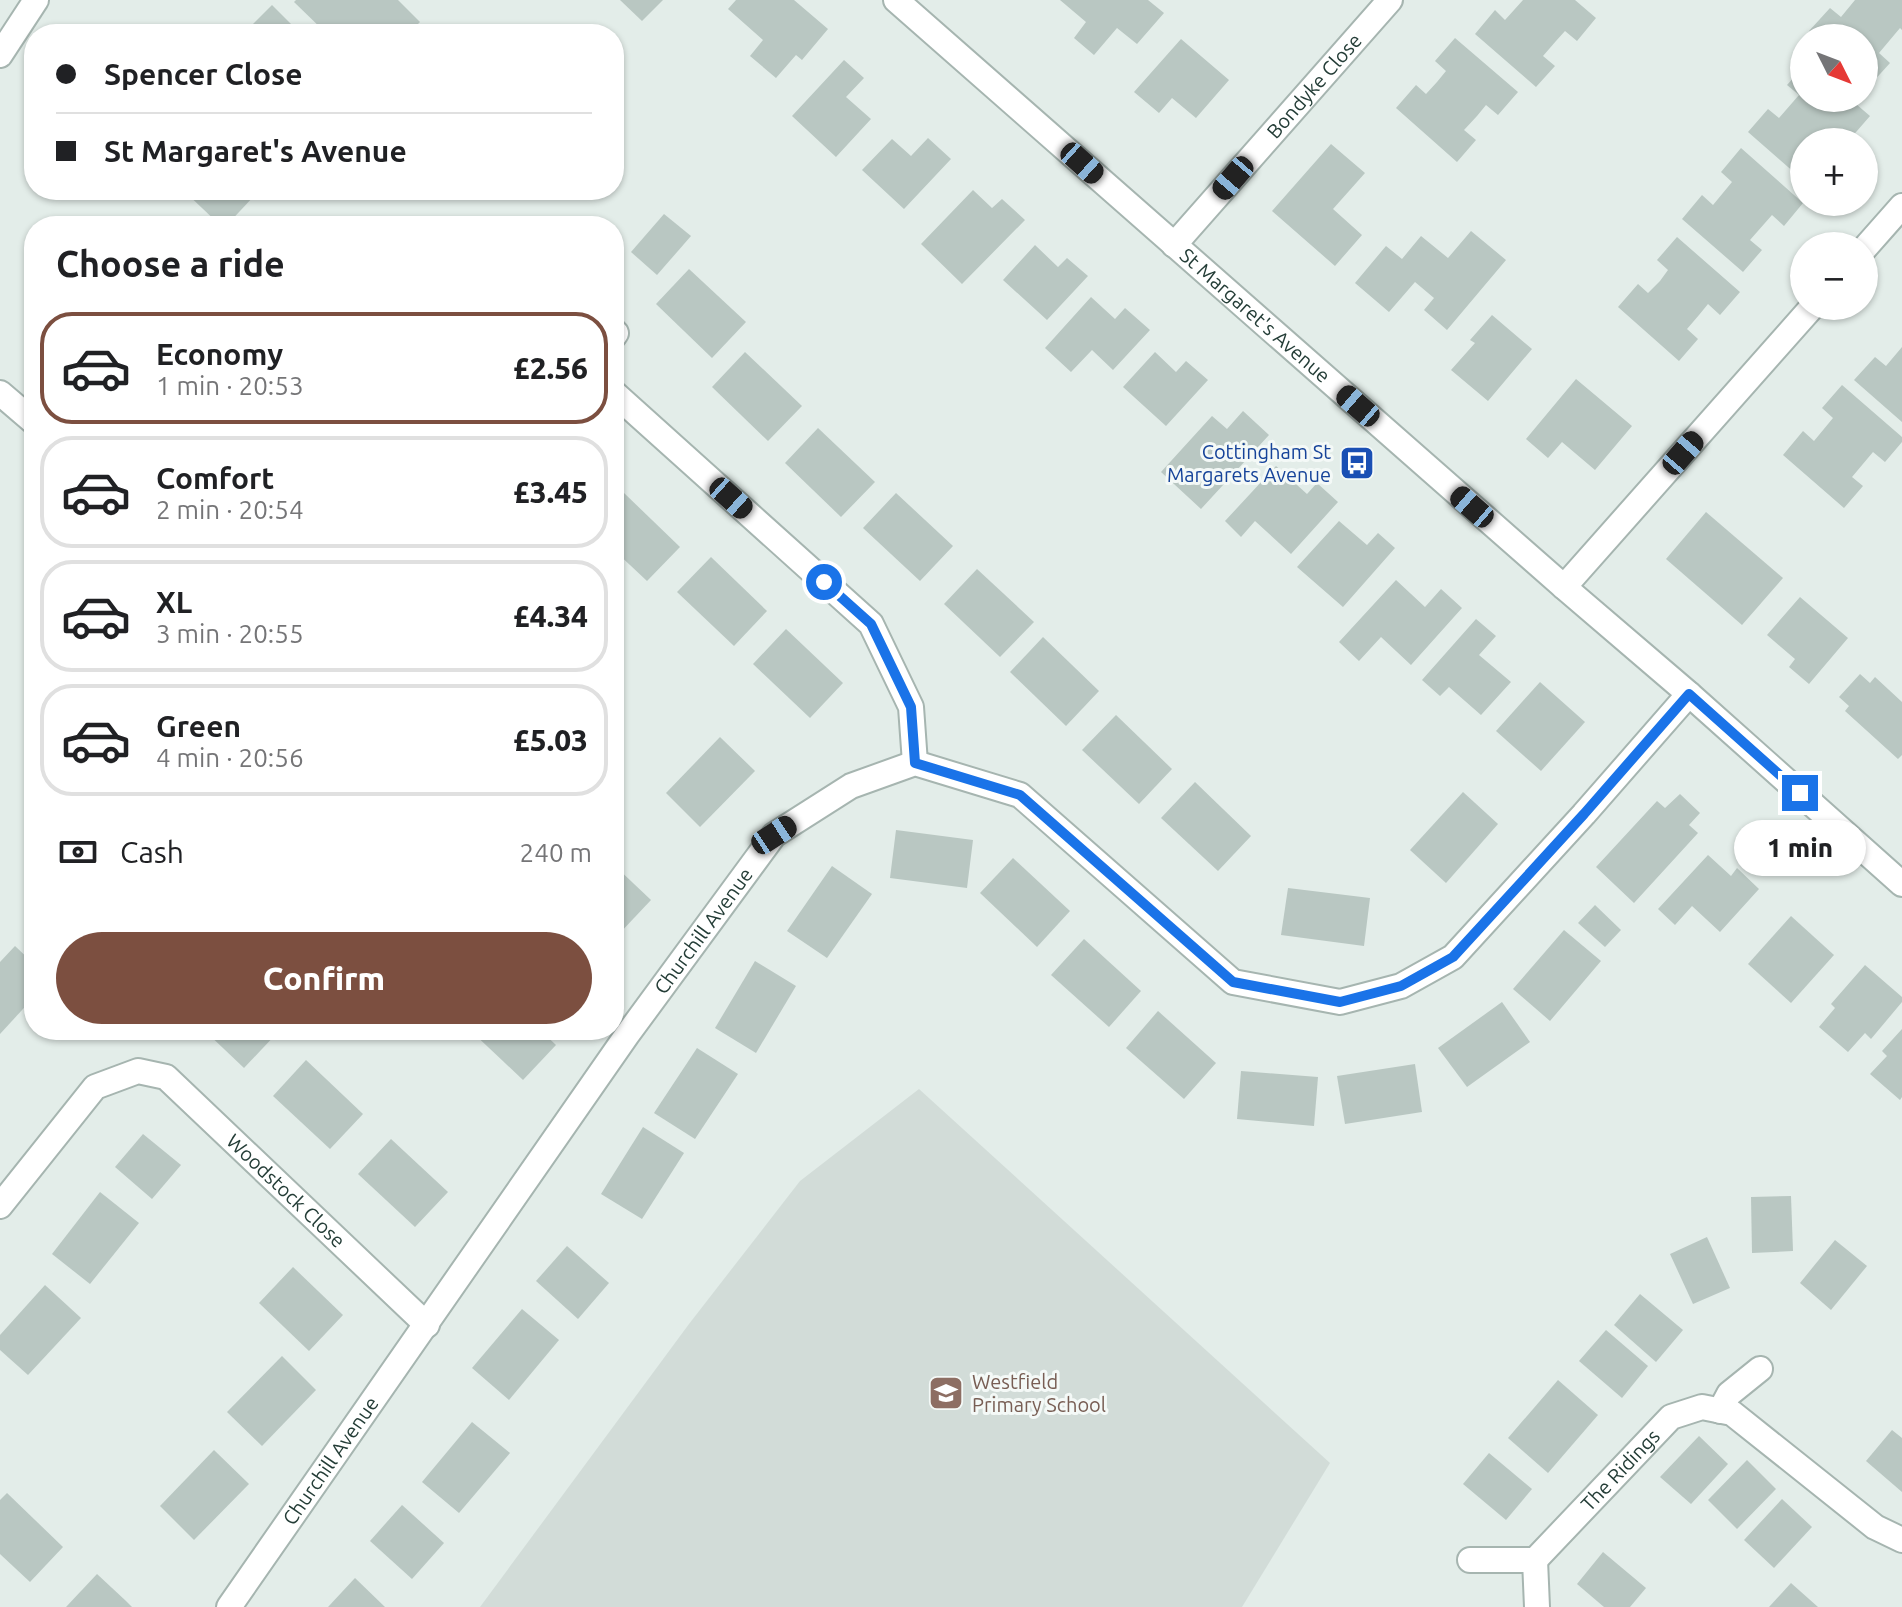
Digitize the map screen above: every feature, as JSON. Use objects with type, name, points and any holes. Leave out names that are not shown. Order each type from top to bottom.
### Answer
[{"type":"street","points":[[0,55],[36,0]]},
{"type":"street","name":"St Margaret's Avenue","points":[[896,0],[1902,884]]},
{"type":"street","name":"Bondyke Close","points":[[1174,245],[1390,0]]},
{"type":"street","points":[[1878,233],[1902,206]]},
{"type":"street","points":[[1564,587],[1801,320]]},
{"type":"street","points":[[0,393],[24,413]]},
{"type":"street","points":[[624,402],[871,624],[911,707],[915,763],[1020,795],[1233,982],[1340,1002],[1401,986],[1453,957],[1689,694]]},
{"type":"street","name":"Churchill Avenue","points":[[624,1024],[774,835],[851,786],[915,763]]},
{"type":"street","name":"Churchill Avenue","points":[[229,1607],[427,1325],[613,1040]]},
{"type":"street","name":"Woodstock Close","points":[[0,1206],[95,1087],[138,1071],[166,1077],[427,1325]]},
{"type":"street","points":[[1760,1369],[1729,1394],[1720,1411],[1732,1413],[1875,1527],[1902,1540]]},
{"type":"street","name":"The Ridings","points":[[1535,1560],[1671,1417],[1702,1407],[1720,1411]]},
{"type":"street","points":[[1470,1560],[1535,1560],[1537,1607]]},
{"type":"shaded area","name":"Westfield Primary School","points":[[919,1089],[1330,1463],[1242,1607],[480,1607],[689,1324],[800,1181]]},
{"type":"building","points":[[398,0],[420,22],[317,24],[294,2]]},
{"type":"building","points":[[620,0],[663,0],[642,21]]},
{"type":"building","points":[[736,0],[794,0],[828,29],[802,60],[796,55],[776,78],[750,56],[763,40],[728,9]]},
{"type":"building","points":[[1060,0],[1148,0],[1164,13],[1137,44],[1117,28],[1094,55],[1074,38],[1086,22]]},
{"type":"building","points":[[1523,0],[1575,0],[1596,18],[1577,41],[1565,31],[1556,41],[1543,56],[1555,66],[1536,87],[1475,34],[1495,10],[1505,20]]},
{"type":"building","points":[[1855,0],[1902,0],[1902,30],[1900,28],[1879,53],[1890,63],[1878,76],[1878,24],[1815,24],[1830,8],[1841,17]]},
{"type":"building","points":[[272,5],[291,24],[253,24]]},
{"type":"building","points":[[1455,38],[1518,92],[1498,115],[1486,105],[1464,130],[1476,140],[1457,162],[1396,108],[1416,85],[1426,94],[1437,82],[1446,71],[1435,61]]},
{"type":"building","points":[[1181,39],[1229,80],[1196,118],[1172,98],[1159,113],[1134,92]]},
{"type":"building","points":[[844,60],[864,78],[846,97],[871,119],[836,157],[792,116]]},
{"type":"building","points":[[1790,105],[1790,112],[1865,112],[1870,116],[1860,128],[1790,128],[1790,169],[1748,132],[1768,109],[1779,118]]},
{"type":"building","points":[[928,138],[951,159],[904,209],[862,170],[892,139],[911,156]]},
{"type":"building","points":[[1331,144],[1365,173],[1333,209],[1362,235],[1335,266],[1272,211]]},
{"type":"building","points":[[1741,148],[1790,191],[1792,216],[1784,226],[1772,215],[1750,240],[1762,250],[1743,272],[1682,219],[1702,195],[1713,205],[1732,182],[1721,172]]},
{"type":"building","points":[[973,190],[992,208],[1002,199],[1025,220],[962,284],[921,244]]},
{"type":"building","points":[[194,200],[250,200],[235,216],[210,216]]},
{"type":"building","points":[[664,214],[691,236],[657,275],[631,252]]},
{"type":"building","points":[[1471,231],[1506,260],[1447,330],[1424,310],[1434,298],[1415,282],[1389,312],[1355,283],[1386,246],[1402,259],[1421,236],[1448,258]]},
{"type":"building","points":[[1677,237],[1740,292],[1720,315],[1708,304],[1687,329],[1698,339],[1679,361],[1618,307],[1638,284],[1648,293],[1660,281],[1668,270],[1657,260]]},
{"type":"building","points":[[1035,245],[1058,267],[1067,258],[1088,276],[1047,320],[1003,280]]},
{"type":"building","points":[[689,269],[746,322],[712,358],[656,304]]},
{"type":"building","points":[[1091,297],[1115,319],[1125,308],[1150,330],[1113,370],[1092,350],[1071,372],[1045,348]]},
{"type":"building","points":[[1492,315],[1532,349],[1488,401],[1451,370],[1475,343],[1470,340]]},
{"type":"building","points":[[1902,347],[1902,422],[1854,380],[1875,357],[1886,366]]},
{"type":"building","points":[[745,352],[802,406],[768,441],[712,387]]},
{"type":"building","points":[[1155,352],[1176,372],[1186,361],[1208,380],[1166,426],[1123,387]]},
{"type":"building","points":[[1576,379],[1632,426],[1595,470],[1562,442],[1548,458],[1526,439]]},
{"type":"building","points":[[1842,385],[1902,437],[1902,442],[1885,462],[1873,452],[1852,477],[1863,486],[1844,508],[1783,455],[1803,431],[1814,441],[1833,418],[1822,408]]},
{"type":"building","points":[[1243,411],[1269,435],[1201,509],[1161,472],[1212,416],[1227,429]]},
{"type":"building","points":[[818,428],[875,482],[841,517],[785,463]]},
{"type":"building","points":[[1276,466],[1307,494],[1317,483],[1338,502],[1291,554],[1255,521],[1241,537],[1225,521]]},
{"type":"building","points":[[624,493],[680,547],[647,581],[624,559]]},
{"type":"building","points":[[896,493],[953,546],[920,581],[863,528]]},
{"type":"building","points":[[1706,512],[1783,578],[1742,625],[1666,559]]},
{"type":"building","points":[[1339,521],[1367,545],[1378,533],[1395,548],[1343,607],[1297,567]]},
{"type":"building","points":[[711,557],[767,611],[734,646],[677,592]]},
{"type":"building","points":[[977,569],[1034,622],[1000,657],[944,604]]},
{"type":"building","points":[[1396,580],[1425,607],[1441,589],[1462,608],[1411,665],[1381,637],[1359,661],[1339,642]]},
{"type":"building","points":[[1800,597],[1848,638],[1809,684],[1789,667],[1795,659],[1767,635]]},
{"type":"building","points":[[1476,619],[1496,636],[1479,655],[1511,682],[1481,715],[1449,687],[1440,696],[1422,680]]},
{"type":"building","points":[[786,629],[843,683],[810,718],[753,664]]},
{"type":"building","points":[[1043,637],[1099,691],[1066,726],[1010,672]]},
{"type":"building","points":[[1860,674],[1870,683],[1875,677],[1902,702],[1902,755],[1898,759],[1845,711],[1849,706],[1839,697]]},
{"type":"building","points":[[1540,682],[1585,722],[1541,771],[1496,731]]},
{"type":"building","points":[[1116,715],[1172,769],[1139,804],[1082,750]]},
{"type":"building","points":[[720,737],[755,771],[700,827],[666,793]]},
{"type":"building","points":[[1195,782],[1251,836],[1218,871],[1161,818]]},
{"type":"building","points":[[1463,792],[1498,824],[1446,883],[1410,850]]},
{"type":"building","points":[[1680,794],[1700,813],[1689,825],[1698,833],[1634,903],[1596,867],[1657,801],[1665,808]]},
{"type":"building","points":[[896,830],[973,840],[967,888],[890,878]]},
{"type":"building","points":[[1708,855],[1731,876],[1737,868],[1759,889],[1720,932],[1692,906],[1675,925],[1658,909]]},
{"type":"building","points":[[1013,858],[1070,911],[1037,947],[980,893]]},
{"type":"building","points":[[832,866],[872,894],[827,958],[787,931]]},
{"type":"building","points":[[624,874],[651,900],[624,929]]},
{"type":"building","points":[[1288,888],[1370,898],[1364,946],[1281,935]]},
{"type":"building","points":[[1595,905],[1621,930],[1605,947],[1578,923]]},
{"type":"building","points":[[1791,916],[1834,955],[1791,1003],[1748,964]]},
{"type":"building","points":[[1564,930],[1601,961],[1550,1021],[1513,989]]},
{"type":"building","points":[[1084,939],[1141,991],[1109,1027],[1051,975]]},
{"type":"building","points":[[15,946],[24,955],[24,1008],[0,1034],[0,962]]},
{"type":"building","points":[[755,961],[796,986],[756,1053],[715,1028]]},
{"type":"building","points":[[1865,965],[1902,997],[1902,1002],[1871,1039],[1865,1033],[1848,1052],[1819,1027],[1835,1008],[1831,1004]]},
{"type":"building","points":[[1502,1002],[1530,1042],[1467,1087],[1438,1048]]},
{"type":"building","points":[[1158,1011],[1216,1063],[1184,1099],[1126,1048]]},
{"type":"building","points":[[1902,1029],[1900,1100],[1870,1074],[1887,1056],[1882,1051]]},
{"type":"building","points":[[215,1040],[270,1040],[244,1068]]},
{"type":"building","points":[[481,1040],[551,1040],[556,1045],[523,1080]]},
{"type":"building","points":[[697,1048],[738,1074],[695,1139],[654,1113]]},
{"type":"building","points":[[306,1060],[363,1114],[330,1149],[273,1096]]},
{"type":"building","points":[[1415,1064],[1422,1112],[1345,1124],[1337,1076]]},
{"type":"building","points":[[1241,1071],[1318,1077],[1314,1126],[1237,1119]]},
{"type":"building","points":[[643,1127],[684,1153],[642,1219],[601,1194]]},
{"type":"building","points":[[143,1134],[181,1165],[152,1199],[115,1167]]},
{"type":"building","points":[[391,1139],[448,1192],[415,1227],[358,1174]]},
{"type":"building","points":[[100,1192],[139,1223],[90,1284],[52,1254]]},
{"type":"building","points":[[1791,1196],[1793,1251],[1752,1253],[1751,1197]]},
{"type":"building","points":[[1707,1237],[1730,1288],[1693,1304],[1670,1254]]},
{"type":"building","points":[[1835,1240],[1867,1266],[1831,1310],[1800,1283]]},
{"type":"building","points":[[567,1246],[609,1283],[578,1319],[536,1281]]},
{"type":"building","points":[[293,1267],[343,1315],[309,1351],[259,1303]]},
{"type":"building","points":[[45,1285],[81,1318],[28,1375],[0,1350],[0,1335]]},
{"type":"building","points":[[1640,1294],[1683,1330],[1656,1362],[1614,1325]]},
{"type":"building","points":[[522,1309],[559,1340],[509,1400],[472,1368]]},
{"type":"building","points":[[1606,1330],[1648,1366],[1622,1398],[1579,1361]]},
{"type":"building","points":[[282,1356],[316,1390],[262,1446],[227,1412]]},
{"type":"building","points":[[1558,1380],[1598,1415],[1548,1473],[1508,1438]]},
{"type":"building","points":[[472,1422],[510,1453],[459,1513],[422,1482]]},
{"type":"building","points":[[1892,1430],[1902,1438],[1902,1492],[1866,1461]]},
{"type":"building","points":[[1699,1436],[1728,1464],[1691,1504],[1660,1477]]},
{"type":"building","points":[[214,1450],[249,1484],[194,1540],[160,1506]]},
{"type":"building","points":[[1489,1453],[1532,1489],[1506,1520],[1463,1484]]},
{"type":"building","points":[[1747,1460],[1776,1489],[1737,1529],[1708,1500]]},
{"type":"building","points":[[7,1493],[63,1547],[30,1582],[0,1554],[0,1500]]},
{"type":"building","points":[[1782,1499],[1812,1527],[1774,1568],[1744,1540]]},
{"type":"building","points":[[402,1505],[444,1543],[412,1579],[370,1541]]},
{"type":"building","points":[[1603,1552],[1646,1588],[1630,1607],[1604,1607],[1577,1584]]},
{"type":"building","points":[[97,1574],[126,1601],[132,1607],[66,1607]]},
{"type":"building","points":[[355,1578],[385,1607],[328,1607]]},
{"type":"building","points":[[1791,1583],[1818,1607],[1769,1607]]},
{"type":"place","name":"Cottingham St Margarets Avenue","points":[[1357,463]]},
{"type":"place","name":"Westfield Primary School","points":[[946,1393]]},
{"type":"route","points":[[824,582],[871,624],[911,707],[915,763],[1020,795],[1233,982],[1340,1002],[1401,986],[1453,957],[1689,694],[1800,793]]}]
